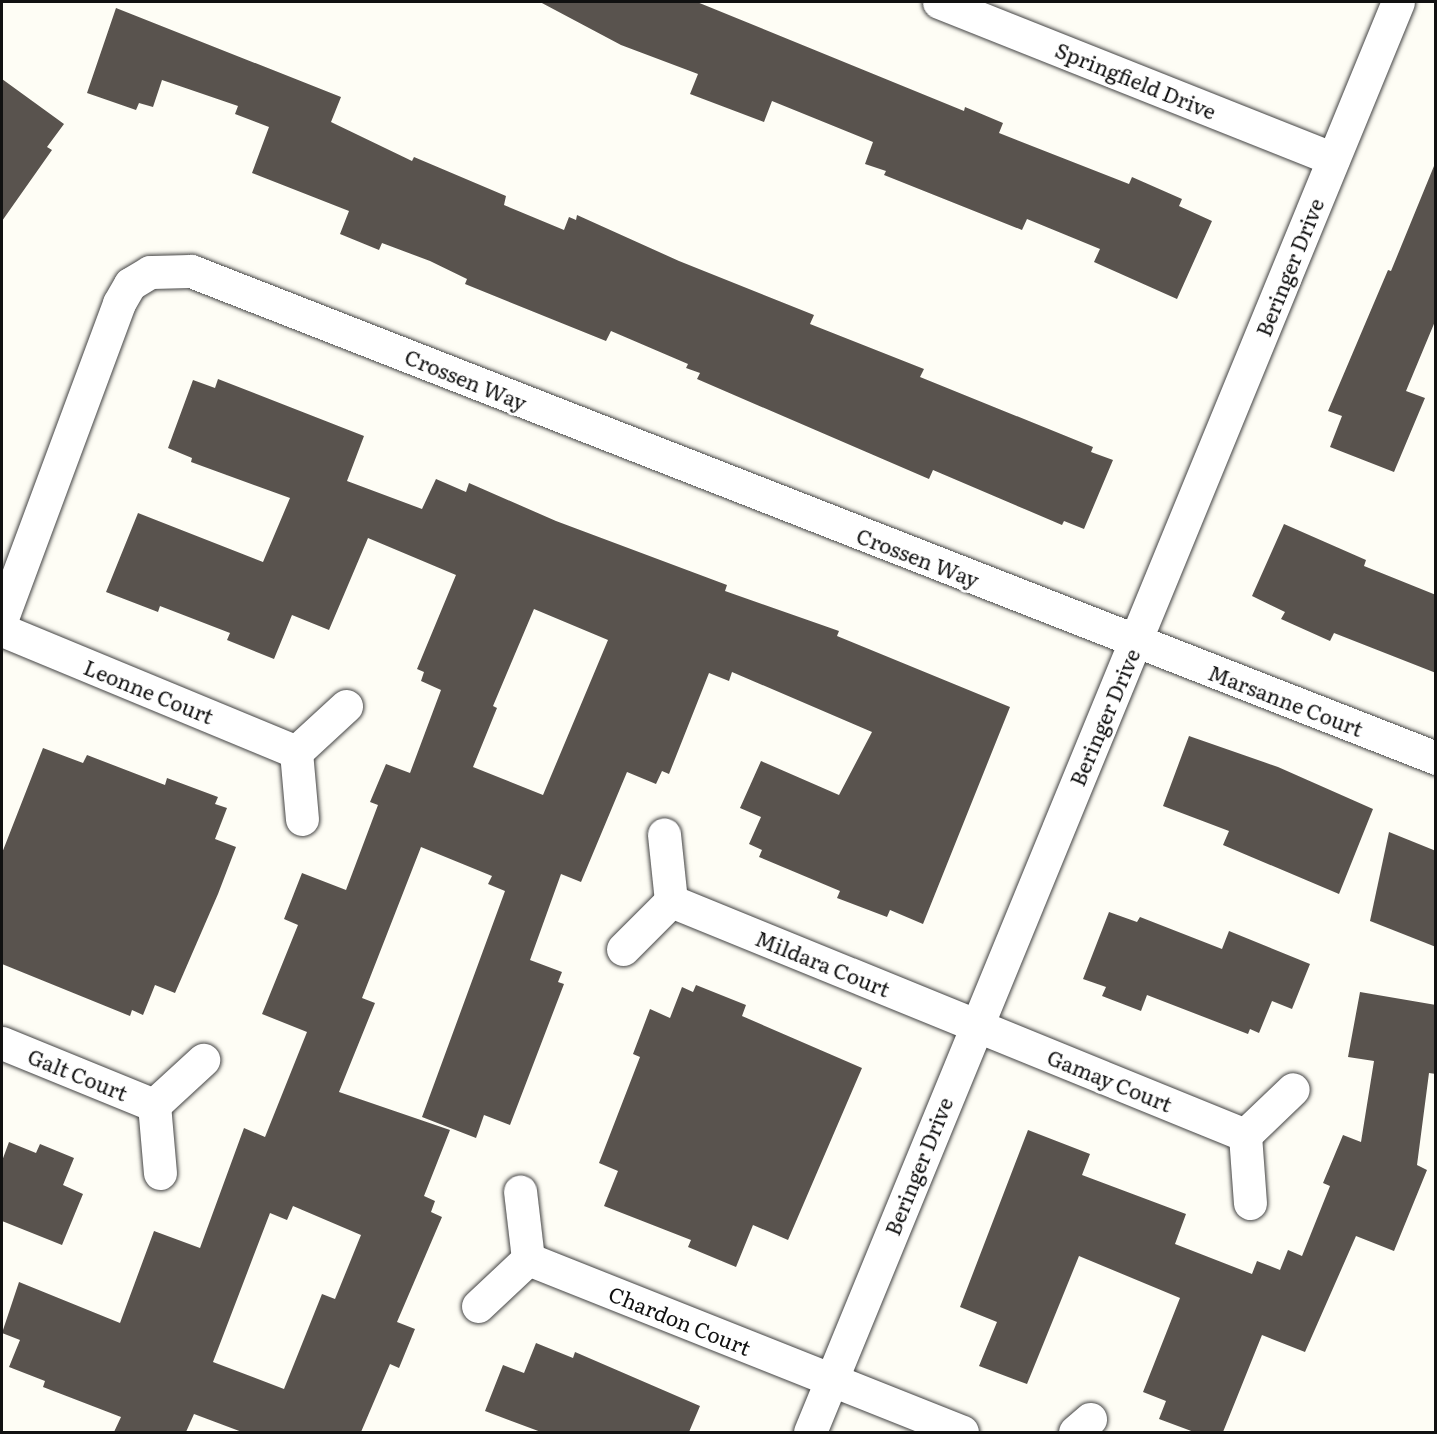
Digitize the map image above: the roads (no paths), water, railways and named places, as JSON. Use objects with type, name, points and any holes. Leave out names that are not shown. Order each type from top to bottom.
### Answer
[{"type":"street","name":"Springfield Drive","points":[[939,2],[1333,159]]},
{"type":"street","name":"Beringer Drive","points":[[810,1432],[975,1025],[1136,641],[1398,2]]},
{"type":"street","name":"Crossen Way","points":[[2,618],[118,303],[130,284],[150,272],[191,271],[1136,641]]},
{"type":"street","name":"Leonne Court","points":[[2,630],[296,752]]},
{"type":"street","name":"Marsanne Court","points":[[1136,641],[1436,758]]},
{"type":"street","points":[[302,819],[296,752],[346,706]]},
{"type":"street","points":[[623,949],[671,901],[664,834]]},
{"type":"street","name":"Mildara Court","points":[[671,901],[975,1025]]},
{"type":"street","name":"Gamay Court","points":[[975,1025],[1245,1135]]},
{"type":"street","name":"Galt Court","points":[[2,1042],[154,1105]]},
{"type":"street","points":[[160,1173],[154,1105],[203,1060]]},
{"type":"street","points":[[1250,1203],[1245,1135],[1293,1089]]},
{"type":"street","points":[[478,1306],[528,1259],[520,1191]]},
{"type":"street","name":"Chardon Court","points":[[528,1259],[962,1432]]}]
